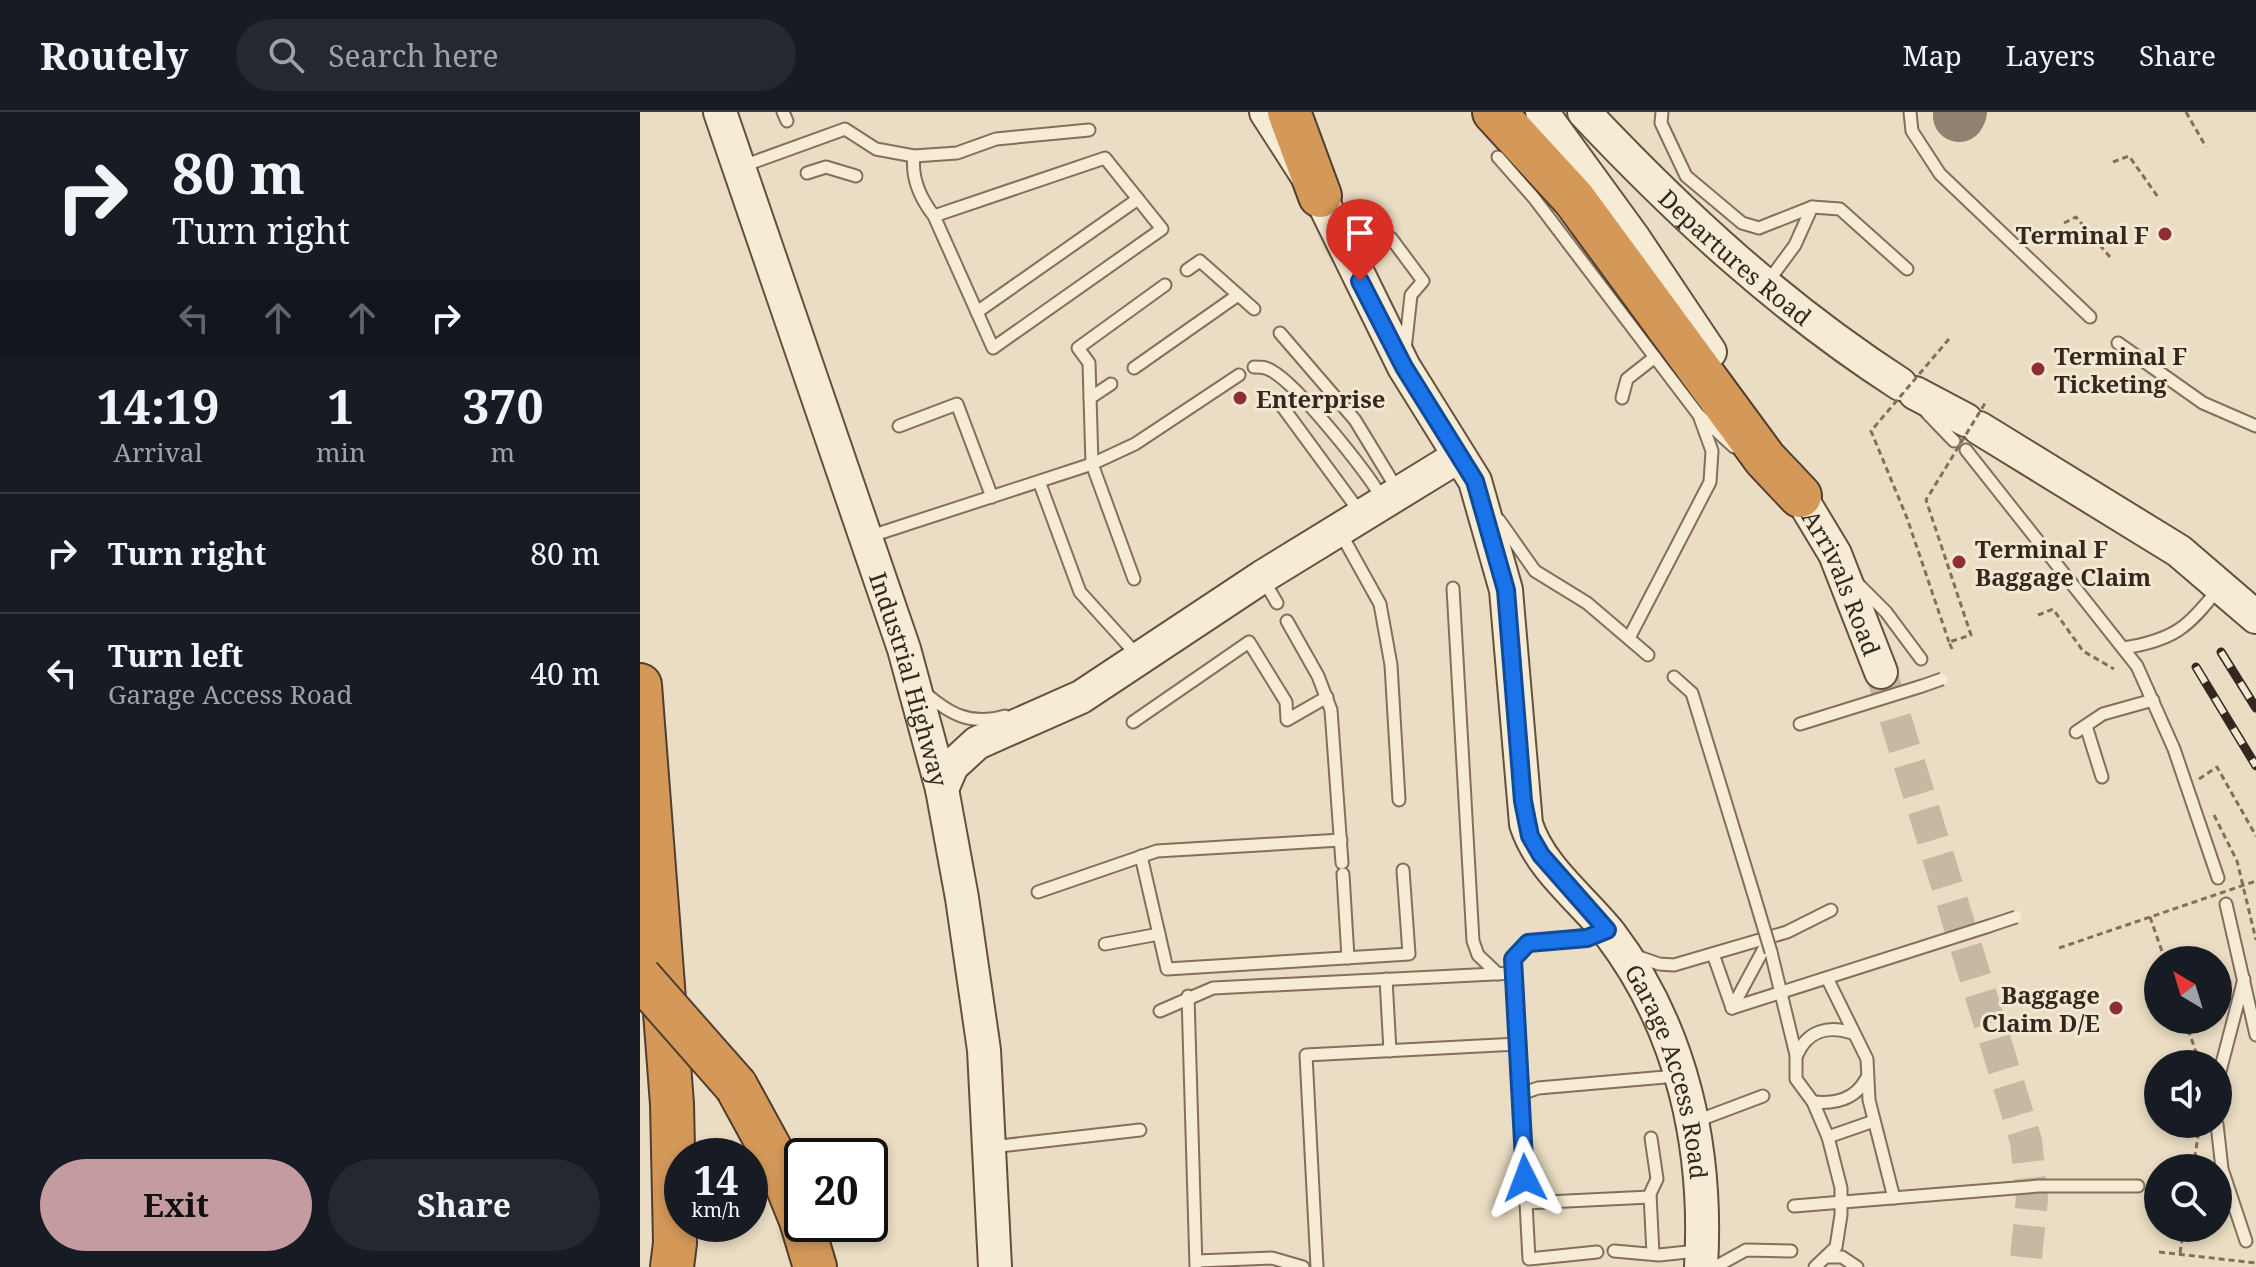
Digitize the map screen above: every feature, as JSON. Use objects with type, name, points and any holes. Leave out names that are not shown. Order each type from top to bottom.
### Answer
[{"type":"highway","points":[[1289,112],[1320,196]]},
{"type":"highway","points":[[1494,112],[1552,171],[1765,459],[1800,496]]},
{"type":"highway","points":[[640,685],[672,1104],[675,1243],[672,1267]]},
{"type":"highway","points":[[640,977],[736,1086],[784,1179]]},
{"type":"highway","points":[[640,991],[736,1086]]},
{"type":"highway","points":[[640,1010],[650,1267]]},
{"type":"highway","points":[[807,1242],[815,1267]]},
{"type":"street","name":"Industrial Highway","points":[[720,112],[867,538],[912,678],[942,789],[978,1005],[991,1147],[995,1267]]},
{"type":"street","name":"Garage Access Road","points":[[1266,112],[1320,196],[1404,367],[1467,469],[1506,590],[1526,824],[1541,855],[1614,939],[1658,1013],[1682,1076],[1694,1122],[1706,1261]]},
{"type":"street","name":"Arrivals Road","points":[[1542,112],[1633,237],[1800,496],[1843,573],[1881,672]]},
{"type":"street","name":"Departures Road","points":[[1584,112],[1689,221],[1815,328],[1909,391],[2179,551],[2242,599]]},
{"type":"street","points":[[942,789],[952,766],[977,743],[1050,714],[1130,665],[1269,590],[1371,510],[1467,469]]},
{"type":"lane","points":[[1604,112],[1620,150]]},
{"type":"lane","points":[[1910,112],[1912,131],[1940,174],[2090,317]]},
{"type":"lane","points":[[1659,116],[1686,176],[1742,223],[1759,228],[1812,207],[1840,209],[1907,269]]},
{"type":"lane","points":[[739,167],[845,129],[876,149],[914,156],[957,153],[996,139],[1089,130]]},
{"type":"lane","points":[[914,156],[912,170],[921,199],[934,216],[993,348],[1162,229],[1105,158],[934,216]]},
{"type":"lane","points":[[1498,157],[1698,414],[1741,453],[1800,496]]},
{"type":"lane","points":[[807,173],[826,167],[856,176]]},
{"type":"lane","points":[[977,312],[1138,199]]},
{"type":"lane","points":[[1764,287],[1795,245],[1812,207]]},
{"type":"lane","points":[[1391,238],[1423,281],[1409,300],[1404,367]]},
{"type":"lane","points":[[1187,270],[1200,261],[1254,309]]},
{"type":"lane","points":[[1134,579],[1092,464],[1089,363],[1078,348],[1165,285]]},
{"type":"lane","points":[[1134,368],[1238,295]]},
{"type":"lane","points":[[1280,333],[1355,420],[1371,510],[1380,604],[1391,665],[1399,800]]},
{"type":"lane","points":[[2118,343],[2203,403],[2256,426]]},
{"type":"lane","points":[[1622,398],[1627,379],[1655,357]]},
{"type":"lane","points":[[1254,367],[1272,370],[1350,454],[1371,510]]},
{"type":"lane","points":[[867,538],[941,512],[1040,484],[1092,464],[1135,444],[1239,375]]},
{"type":"lane","points":[[1090,398],[1111,384]]},
{"type":"lane","points":[[1279,402],[1371,510]]},
{"type":"lane","points":[[899,426],[957,404],[992,497]]},
{"type":"lane","points":[[1629,638],[1710,482],[1712,451],[1698,414]]},
{"type":"lane","points":[[1970,428],[2124,648],[2153,700],[2218,878]]},
{"type":"lane","points":[[1467,469],[1518,550],[1535,571],[1587,603],[1648,655]]},
{"type":"lane","points":[[912,678],[945,708],[962,718],[982,721],[1003,717],[1130,665],[1080,592],[1040,484]]},
{"type":"lane","points":[[1843,573],[1880,605],[1921,659]]},
{"type":"lane","points":[[1453,588],[1473,941],[1478,955],[1498,974]]},
{"type":"lane","points":[[2124,648],[2155,642],[2242,599]]},
{"type":"lane","points":[[1287,621],[1327,697],[1335,732],[1348,958]]},
{"type":"lane","points":[[1133,722],[1249,642],[1286,702],[1287,720],[1327,697]]},
{"type":"lane","points":[[1674,677],[1692,693],[1783,992],[1796,1055],[1796,1079],[1813,1102],[1828,1137],[1842,1202],[1840,1233],[1829,1257],[1815,1267]]},
{"type":"lane","points":[[1800,724],[1942,679]]},
{"type":"lane","points":[[2102,777],[2081,729],[2103,714],[2153,700]]},
{"type":"lane","points":[[1038,892],[1166,849],[1341,840]]},
{"type":"lane","points":[[1141,856],[1167,969],[1409,954],[1403,870]]},
{"type":"lane","points":[[2226,904],[2245,975],[2256,1035]]},
{"type":"lane","points":[[1597,1252],[1529,1259],[1513,959],[1528,943],[1614,939],[1666,966],[1787,932],[1831,910]]},
{"type":"lane","points":[[1732,1008],[2016,917]]},
{"type":"lane","points":[[1105,944],[1159,934]]},
{"type":"lane","points":[[1732,1008],[1769,947]]},
{"type":"lane","points":[[1713,954],[1732,1008]]},
{"type":"lane","points":[[1160,1011],[1188,996],[1213,988],[1514,973]]},
{"type":"lane","points":[[2226,1050],[2245,975]]},
{"type":"lane","points":[[1827,978],[1867,1059],[1866,1079],[1874,1121],[1894,1198]]},
{"type":"lane","points":[[1386,979],[1390,1051]]},
{"type":"lane","points":[[1188,996],[1196,1264],[1272,1258],[1303,1267]]},
{"type":"lane","points":[[1796,1055],[1804,1041],[1817,1032],[1835,1029],[1852,1033]]},
{"type":"lane","points":[[1317,1267],[1306,1055],[1518,1044]]},
{"type":"lane","points":[[1521,1094],[1534,1088],[1682,1076]]},
{"type":"lane","points":[[1813,1102],[1828,1103],[1847,1098],[1866,1079]]},
{"type":"lane","points":[[1694,1122],[1763,1096]]},
{"type":"lane","points":[[1828,1137],[1874,1121]]},
{"type":"lane","points":[[991,1147],[1140,1130]]},
{"type":"lane","points":[[1651,1138],[1657,1179],[1650,1197],[1653,1254]]},
{"type":"lane","points":[[2219,1138],[2222,1169],[2246,1241]]},
{"type":"lane","points":[[1794,1206],[2090,1183],[2138,1186]]},
{"type":"lane","points":[[1526,1203],[1650,1197]]},
{"type":"lane","points":[[1614,1251],[1706,1261],[1746,1250],[1791,1251]]},
{"type":"lane","points":[[1829,1257],[1842,1257],[1857,1267]]},
{"type":"path","points":[[2186,112],[2206,147]]},
{"type":"path","points":[[2113,162],[2129,156],[2158,197]]},
{"type":"path","points":[[2064,223],[2076,217],[2110,257]]},
{"type":"path","points":[[1949,339],[1871,431],[1907,518],[1952,649]]},
{"type":"path","points":[[1949,642],[1971,635],[1926,500],[1970,428]]},
{"type":"path","points":[[2038,615],[2053,609],[2083,651],[2114,669]]},
{"type":"path","points":[[2185,786],[2217,767],[2256,836]]},
{"type":"path","points":[[2059,948],[2256,881]]},
{"type":"path","points":[[2150,917],[2160,946]]},
{"type":"path","points":[[2180,1253],[2182,1242]]},
{"type":"path","points":[[2159,1252],[2256,1263]]},
{"type":"taxiway","points":[[1959,116],[1961,112]]},
{"type":"tunnel","points":[[1881,672],[2026,1141],[2032,1199],[2025,1267]]},
{"type":"railway","points":[[2221,652],[2256,708]]},
{"type":"railway","points":[[2196,667],[2256,766]]},
{"type":"place","name":"Terminal F","points":[[2165,234]]},
{"type":"place","name":"Terminal F Ticketing","points":[[2038,369]]},
{"type":"place","name":"Enterprise","points":[[1240,398]]},
{"type":"place","name":"Terminal F Baggage Claim","points":[[1959,562]]},
{"type":"place","name":"Baggage Claim D/E","points":[[2116,1008]]},
{"type":"route","points":[[1360,281],[1432,416],[1475,481],[1501,565],[1515,681],[1523,801],[1530,836],[1541,855],[1607,930],[1587,938],[1528,943],[1513,959],[1525,1178]]}]
